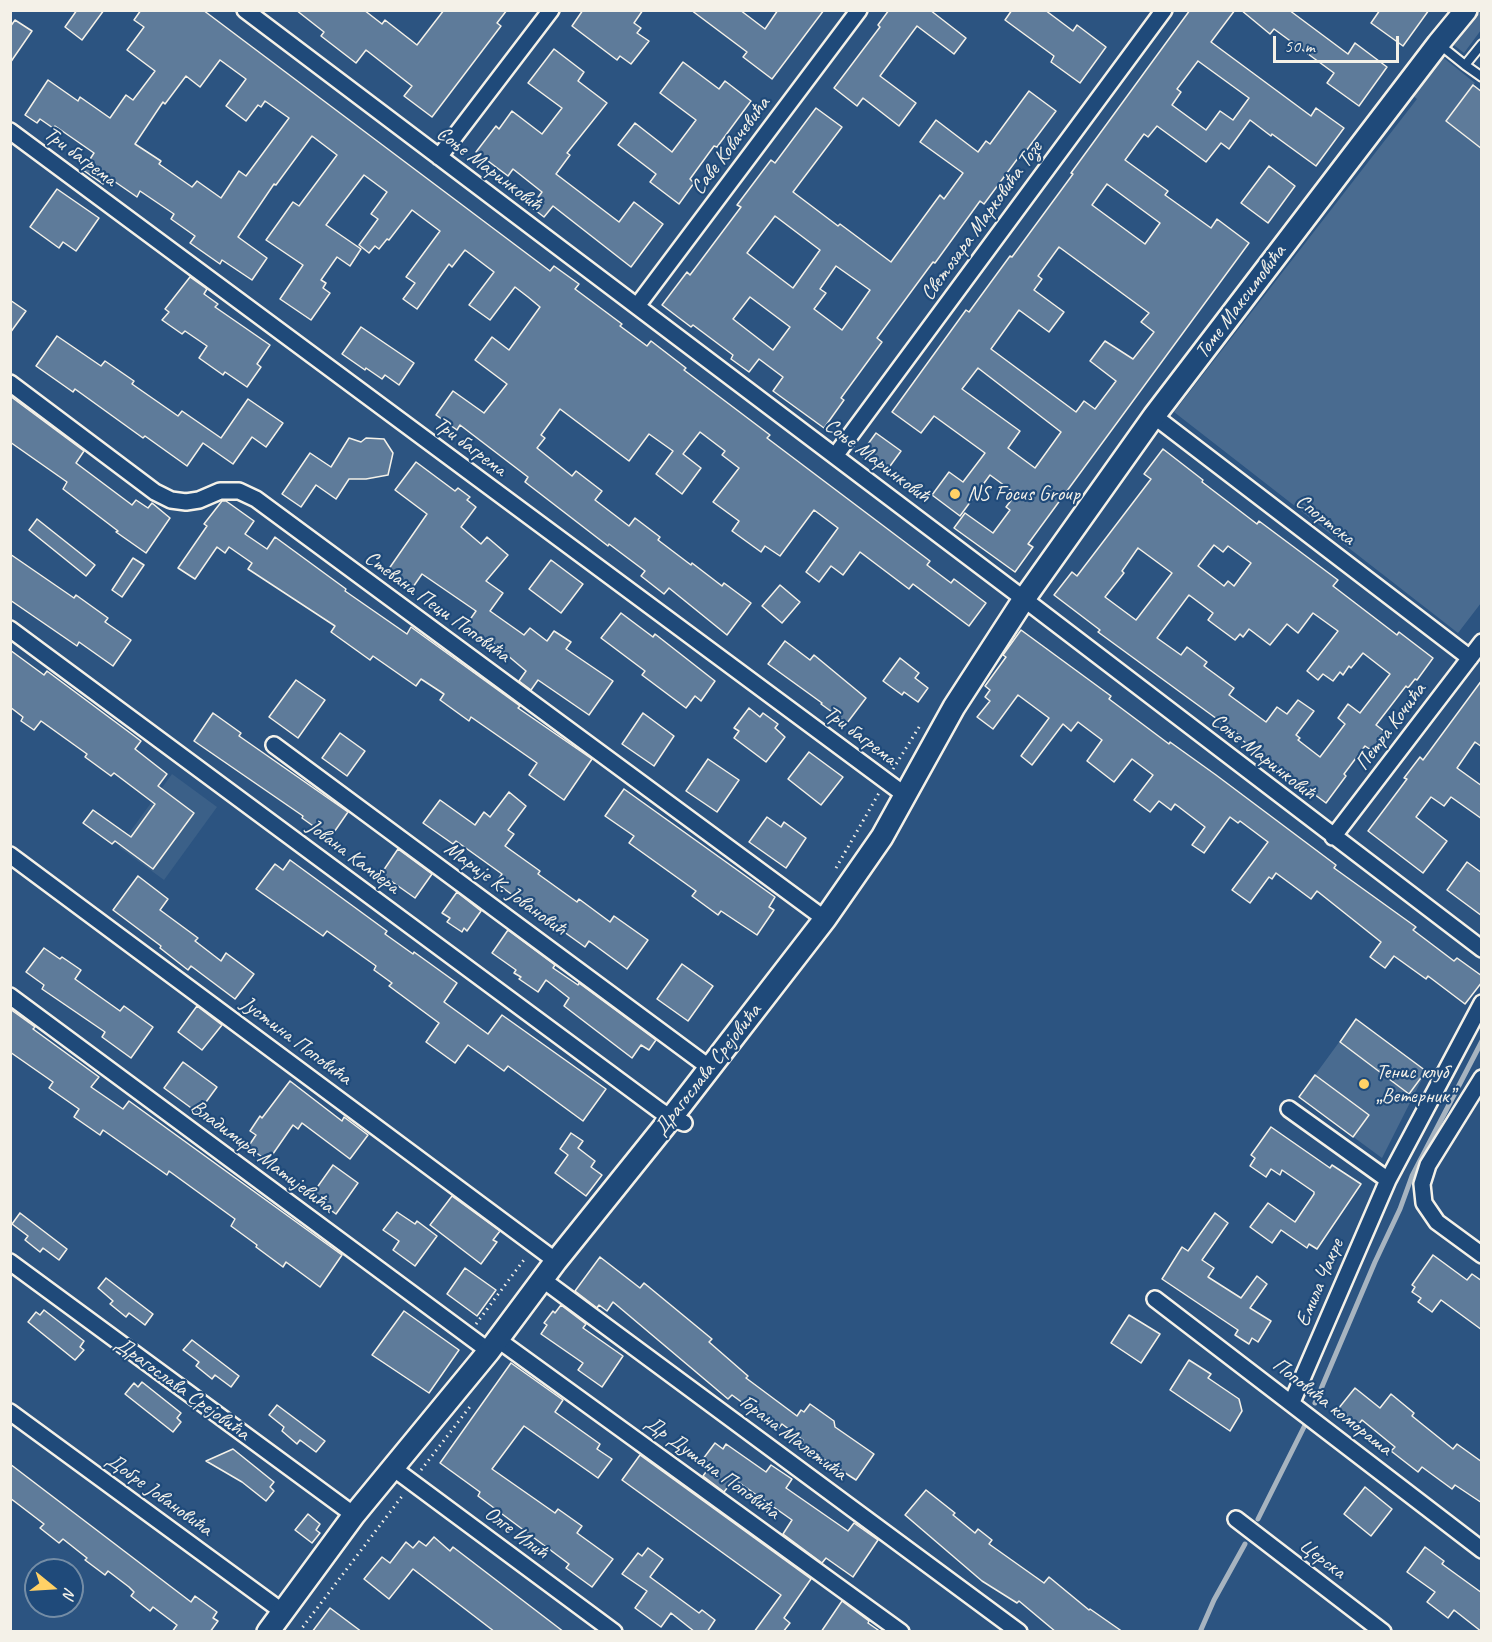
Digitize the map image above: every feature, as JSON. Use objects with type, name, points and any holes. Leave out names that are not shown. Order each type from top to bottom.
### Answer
[{"type":"street","name":"Соње Маринковић","points":[[245,10],[1024,598],[1482,949]]},
{"type":"street","points":[[439,157],[551,10]]},
{"type":"street","name":"Саве Ковачевића","points":[[637,306],[859,10]]},
{"type":"street","name":"Светозара Марковића Тозе","points":[[835,456],[1164,10]]},
{"type":"street","name":"Томе Максимовића","points":[[1024,598],[1154,416],[1466,10]]},
{"type":"street","name":"Три багрема","points":[[10,132],[905,795]]},
{"type":"street","name":"Стевана Пеци Поповића","points":[[10,383],[156,492],[171,500],[186,502],[199,500],[220,491],[239,491],[256,499],[825,919]]},
{"type":"street","name":"Спортска","points":[[1154,416],[1470,658]]},
{"type":"street","name":"Драгослава Срејовића","points":[[269,1631],[354,1515],[493,1345],[556,1261],[677,1121],[711,1068],[825,919],[882,837],[954,707],[1024,598]]},
{"type":"street","name":"Јована Камбера","points":[[10,629],[677,1121]]},
{"type":"street","name":"Петра Кочића","points":[[1333,837],[1482,642]]},
{"type":"street","name":"Марије К. Јовановић","points":[[274,745],[711,1068]]},
{"type":"street","name":"Јустина Поповића","points":[[10,855],[556,1261]]},
{"type":"street","name":"Владимира Матијевића","points":[[10,996],[468,1335],[493,1345]]},
{"type":"street","name":"Емила Чакре","points":[[1292,1402],[1388,1180],[1482,1003]]},
{"type":"street","points":[[1482,1078],[1428,1165],[1422,1184],[1424,1203],[1437,1222],[1482,1255]]},
{"type":"street","points":[[1288,1109],[1388,1180]]},
{"type":"street","name":"Драгослава Срејовића","points":[[10,1262],[354,1515]]},
{"type":"street","name":"Горана Малетића","points":[[542,1279],[1019,1632]]},
{"type":"street","name":"Поповића комораша","points":[[1155,1299],[1482,1550]]},
{"type":"street","name":"Др Душана Поповића","points":[[493,1345],[901,1632]]},
{"type":"street","name":"Добре Јовановића","points":[[10,1412],[283,1612]]},
{"type":"street","name":"Олге Илић","points":[[393,1468],[614,1632]]},
{"type":"street","name":"Церска","points":[[1236,1519],[1383,1632]]},
{"type":"lane","points":[[1438,44],[1482,77]]},
{"type":"lane","points":[[1465,65],[1482,44]]},
{"type":"path","points":[[835,870],[885,781],[922,723]]},
{"type":"path","points":[[468,1335],[535,1245]]},
{"type":"shaded area","points":[[1477,11],[1481,11],[1481,30],[1464,53],[1450,42]]},
{"type":"shaded area","points":[[1440,55],[1475,83],[1446,121],[1482,149],[1481,603],[1458,633],[1174,412],[1417,99],[1411,94]]},
{"type":"shaded area","points":[[172,774],[217,807],[164,880],[119,847]]},
{"type":"shaded area","name":"Тенис клуб „Ветерник”","points":[[1356,1019],[1426,1071],[1382,1158],[1299,1097]]},
{"type":"building","points":[[77,10],[104,10],[82,40],[65,27]]},
{"type":"building","points":[[141,10],[203,10],[550,271],[554,266],[579,284],[575,289],[622,324],[620,326],[647,346],[651,341],[686,368],[684,370],[770,435],[767,438],[930,561],[927,565],[951,583],[954,579],[986,603],[969,626],[913,584],[909,589],[860,552],[843,575],[831,566],[819,582],[806,572],[838,528],[814,510],[780,556],[765,546],[761,552],[732,531],[739,521],[713,502],[739,468],[722,455],[725,451],[700,432],[683,454],[701,468],[682,494],[656,474],[673,451],[649,434],[629,461],[560,409],[541,435],[545,438],[537,448],[572,476],[576,471],[602,491],[595,500],[629,526],[635,518],[660,537],[658,540],[691,565],[692,563],[722,586],[724,583],[751,603],[727,635],[669,588],[664,594],[641,576],[645,571],[609,544],[608,546],[525,482],[528,477],[460,425],[457,430],[436,415],[453,391],[484,413],[507,384],[475,360],[492,337],[509,350],[540,307],[515,287],[490,320],[469,305],[494,272],[465,250],[452,267],[449,264],[417,309],[403,299],[415,283],[406,277],[440,231],[412,210],[389,240],[387,239],[379,249],[375,246],[369,253],[359,245],[378,219],[371,214],[387,192],[364,175],[326,225],[361,249],[350,266],[337,257],[321,280],[326,283],[323,288],[330,293],[311,320],[280,299],[303,265],[266,240],[293,202],[299,206],[337,155],[312,136],[276,185],[274,184],[238,237],[267,258],[252,280],[222,260],[220,264],[190,243],[195,236],[171,219],[174,214],[140,191],[137,197],[108,177],[103,184],[83,170],[94,153],[55,126],[53,128],[40,119],[37,123],[25,115],[48,80],[78,101],[80,97],[110,118],[126,95],[133,100],[155,71],[127,50],[144,27],[134,20]],"holes":[[[220,60],[246,79],[226,106],[246,121],[258,105],[261,107],[265,101],[289,118],[246,176],[239,171],[221,198],[197,181],[192,187],[159,164],[161,161],[135,144],[163,102],[165,104],[186,76],[200,87]]]},
{"type":"building","points":[[296,10],[364,10],[382,24],[385,20],[417,45],[444,10],[507,10],[497,23],[501,26],[432,117],[404,96],[412,86],[366,50],[356,63],[321,36],[324,32]]},
{"type":"building","points":[[583,10],[643,10],[634,23],[641,28],[637,33],[649,41],[631,64],[620,56],[617,60],[572,26]]},
{"type":"building","points":[[691,10],[740,10],[765,29],[778,10],[824,10],[772,79],[743,57],[747,52]]},
{"type":"building","points":[[889,10],[930,10],[966,38],[954,54],[917,26],[880,76],[916,103],[899,126],[863,98],[857,106],[834,88],[880,27],[878,25]]},
{"type":"building","points":[[1012,10],[1045,10],[1073,31],[1077,25],[1106,47],[1080,83],[1051,62],[1054,56],[1005,20]]},
{"type":"building","points":[[1190,10],[1235,10],[1211,42],[1311,116],[1316,108],[1344,128],[1316,166],[1250,120],[1229,149],[1221,143],[1206,162],[1157,126],[1148,137],[1144,134],[1125,160],[1168,191],[1165,195],[1211,228],[1217,219],[1249,243],[1028,544],[1033,547],[1015,572],[954,528],[965,513],[993,533],[1010,510],[1006,507],[1016,494],[990,475],[960,516],[932,495],[949,472],[963,482],[985,453],[934,416],[921,433],[892,412],[966,310],[969,312],[1010,256],[1012,257],[1073,174],[1071,173]],"holes":[[[1198,61],[1249,98],[1233,120],[1220,111],[1206,130],[1172,105],[1181,92],[1177,89]],[[1107,184],[1160,223],[1145,244],[1092,205]],[[1059,247],[1149,313],[1141,322],[1154,332],[1133,359],[1105,341],[1090,361],[1116,381],[1095,409],[1084,401],[1076,412],[991,349],[1019,310],[1049,332],[1064,312],[1034,290],[1042,279],[1038,276]],[[978,368],[1061,432],[1035,468],[1008,448],[1020,431],[962,389]]]},
{"type":"building","points":[[1241,10],[1289,10],[1348,54],[1355,43],[1387,67],[1359,106],[1327,83],[1334,73],[1274,29],[1270,34]]},
{"type":"building","points":[[1380,10],[1429,10],[1403,46],[1371,23]]},
{"type":"building","points":[[15,20],[32,31],[10,63],[10,27]]},
{"type":"building","points":[[554,49],[584,72],[578,81],[607,103],[567,153],[570,155],[556,174],[619,222],[634,202],[663,224],[631,267],[553,206],[544,217],[531,207],[542,192],[513,169],[508,176],[476,152],[496,126],[499,129],[512,111],[542,134],[562,108],[528,83]]},
{"type":"building","points":[[683,62],[719,89],[725,81],[751,101],[690,179],[694,183],[679,204],[650,182],[656,174],[618,145],[635,123],[672,152],[696,120],[660,93]]},
{"type":"building","points":[[1473,85],[1482,92],[1482,149],[1446,121]]},
{"type":"building","points":[[1029,91],[1056,111],[984,204],[980,201],[877,338],[882,342],[841,398],[844,400],[824,428],[773,391],[783,377],[759,359],[749,372],[731,359],[733,355],[662,305],[687,272],[690,275],[741,207],[737,205],[771,160],[775,163],[816,108],[842,127],[793,192],[891,262],[940,195],[944,199],[963,173],[920,142],[936,120],[978,152],[986,141],[990,144]],"holes":[[[775,216],[820,250],[793,288],[747,253]],[[836,266],[870,290],[842,330],[814,309],[826,293],[820,289]],[[750,297],[790,327],[773,350],[733,319]]]},
{"type":"building","points":[[1269,166],[1295,186],[1268,223],[1241,203]]},
{"type":"building","points":[[57,189],[99,218],[76,251],[63,242],[59,248],[30,227]]},
{"type":"building","points":[[190,277],[207,289],[204,294],[218,304],[215,307],[270,345],[257,364],[261,367],[247,387],[225,372],[223,375],[199,358],[207,346],[185,331],[182,334],[162,320],[169,312],[165,309]]},
{"type":"building","points":[[10,300],[26,311],[10,333]]},
{"type":"building","points":[[361,327],[414,363],[399,385],[385,375],[382,379],[366,368],[365,370],[342,354]]},
{"type":"building","points":[[57,336],[101,366],[105,361],[134,381],[132,384],[178,416],[182,411],[221,438],[248,399],[283,423],[266,447],[252,437],[233,464],[203,443],[187,466],[145,436],[143,438],[75,389],[73,392],[36,366]]},
{"type":"building","points":[[10,396],[84,451],[76,463],[132,505],[136,500],[148,508],[152,503],[170,518],[146,553],[63,489],[67,482],[10,442]]},
{"type":"building","points":[[876,433],[901,451],[885,473],[860,455]]},
{"type":"building","points":[[349,438],[361,442],[366,438],[384,439],[393,453],[388,475],[349,479],[336,499],[316,485],[301,507],[282,494],[310,453],[331,467]]},
{"type":"building","points":[[1163,449],[1257,524],[1259,521],[1338,580],[1333,586],[1397,635],[1399,632],[1433,658],[1417,680],[1415,679],[1408,688],[1406,686],[1376,725],[1388,734],[1374,752],[1365,746],[1326,803],[1242,740],[1243,738],[1098,632],[1100,630],[1054,595],[1072,572],[1077,576],[1151,479],[1144,474]],"holes":[[[1214,545],[1223,552],[1228,546],[1251,563],[1234,586],[1228,581],[1224,586],[1198,566]],[[1138,548],[1172,573],[1136,620],[1105,597],[1124,573],[1122,571]],[[1189,595],[1213,613],[1208,620],[1235,640],[1240,634],[1243,637],[1249,629],[1270,645],[1287,624],[1298,633],[1313,613],[1338,631],[1307,671],[1318,680],[1323,674],[1333,681],[1340,672],[1343,675],[1349,666],[1351,668],[1363,653],[1390,674],[1360,713],[1348,704],[1338,718],[1345,724],[1320,757],[1298,740],[1300,738],[1296,735],[1314,711],[1298,700],[1287,714],[1277,707],[1266,722],[1229,695],[1234,688],[1204,666],[1207,662],[1187,647],[1181,655],[1157,638]]]},
{"type":"building","points":[[416,462],[455,491],[458,488],[470,497],[467,500],[476,507],[461,527],[481,544],[487,537],[508,555],[486,581],[503,593],[490,611],[524,635],[530,628],[547,641],[554,631],[571,642],[566,649],[613,681],[589,715],[538,680],[531,690],[519,681],[526,671],[494,644],[492,647],[464,628],[476,611],[422,574],[411,590],[386,573],[427,514],[395,490]]},
{"type":"building","points":[[222,501],[226,501],[254,521],[245,534],[267,549],[275,537],[346,589],[345,591],[407,634],[411,627],[520,706],[518,708],[592,759],[564,800],[529,775],[537,763],[471,717],[469,721],[440,700],[444,694],[421,679],[416,686],[373,656],[370,660],[331,632],[335,626],[248,569],[252,563],[229,547],[225,553],[217,547],[195,579],[178,568],[207,526],[204,524]]},
{"type":"building","points":[[37,519],[95,565],[86,576],[29,530]]},
{"type":"building","points":[[10,554],[74,598],[76,595],[108,618],[105,622],[131,640],[113,666],[79,642],[77,646],[10,600]]},
{"type":"building","points":[[133,558],[144,565],[122,597],[112,590]]},
{"type":"building","points":[[551,560],[583,584],[561,613],[529,589]]},
{"type":"building","points":[[780,585],[800,602],[782,623],[762,606]]},
{"type":"building","points":[[621,613],[653,637],[655,634],[715,681],[701,701],[695,696],[686,708],[642,675],[645,671],[601,638]]},
{"type":"building","points":[[1021,630],[1111,696],[1109,699],[1169,744],[1170,742],[1216,775],[1336,865],[1334,868],[1416,927],[1413,930],[1454,961],[1457,958],[1482,976],[1482,982],[1465,1004],[1428,976],[1426,979],[1394,956],[1385,968],[1370,957],[1381,942],[1317,891],[1311,899],[1276,873],[1272,879],[1269,877],[1250,903],[1232,890],[1268,842],[1240,821],[1238,823],[1230,817],[1204,853],[1192,845],[1205,827],[1175,804],[1171,810],[1159,801],[1150,812],[1134,800],[1153,775],[1132,759],[1114,782],[1087,761],[1102,740],[1078,722],[1071,731],[1063,724],[1032,765],[1021,756],[1049,718],[1018,695],[993,729],[977,717],[990,701],[985,697],[990,690],[985,686],[1006,657],[1003,655]]},
{"type":"building","points":[[785,641],[810,660],[814,655],[866,698],[847,723],[768,664]]},
{"type":"building","points":[[10,650],[44,675],[47,671],[141,741],[135,749],[167,774],[158,786],[194,813],[153,869],[115,841],[112,844],[83,823],[93,810],[131,837],[155,804],[114,773],[111,776],[85,757],[87,754],[41,721],[34,730],[21,721],[23,717],[10,707]]},
{"type":"building","points":[[900,658],[919,673],[915,678],[928,688],[918,702],[904,692],[902,695],[883,681]]},
{"type":"building","points":[[296,680],[325,700],[298,738],[269,717]]},
{"type":"building","points":[[1482,680],[1482,747],[1475,742],[1457,768],[1482,786],[1482,819],[1451,797],[1444,806],[1431,797],[1416,817],[1447,841],[1423,873],[1368,831],[1407,779],[1404,778],[1420,757],[1423,760]]},
{"type":"building","points":[[749,708],[760,717],[763,713],[778,724],[775,728],[785,737],[766,762],[734,738],[739,731],[734,728]]},
{"type":"building","points":[[213,713],[241,733],[239,736],[348,812],[330,838],[302,818],[303,816],[194,741]]},
{"type":"building","points":[[643,713],[674,736],[654,766],[622,744]]},
{"type":"building","points":[[340,733],[365,751],[347,776],[322,758]]},
{"type":"building","points":[[809,752],[843,777],[821,805],[788,779]]},
{"type":"building","points":[[708,759],[739,780],[717,812],[686,791]]},
{"type":"building","points":[[624,789],[775,897],[769,907],[774,910],[757,935],[721,911],[718,915],[692,896],[696,891],[629,843],[634,836],[605,816]]},
{"type":"building","points":[[509,792],[526,806],[508,830],[514,834],[505,846],[540,871],[538,874],[577,902],[579,899],[610,922],[614,916],[648,940],[627,969],[589,941],[585,947],[496,883],[502,874],[456,841],[453,844],[423,823],[440,800],[475,825],[484,812],[490,817]]},
{"type":"building","points":[[767,817],[781,827],[784,822],[806,838],[786,868],[749,842]]},
{"type":"building","points":[[398,849],[432,874],[415,898],[381,874]]},
{"type":"building","points":[[290,860],[387,931],[385,934],[457,983],[444,1002],[488,1034],[502,1015],[606,1089],[583,1121],[508,1066],[504,1071],[468,1045],[455,1063],[426,1042],[439,1023],[389,986],[392,983],[374,970],[376,966],[327,931],[323,936],[256,889],[275,864],[283,870]]},
{"type":"building","points":[[1467,862],[1482,873],[1482,916],[1447,890]]},
{"type":"building","points":[[138,876],[168,899],[160,910],[198,938],[195,941],[221,961],[226,953],[254,974],[235,999],[191,966],[188,970],[160,948],[161,946],[113,910]]},
{"type":"building","points":[[457,892],[481,911],[467,931],[464,928],[462,932],[447,922],[450,918],[442,913]]},
{"type":"building","points":[[508,930],[555,965],[553,968],[578,985],[579,983],[656,1040],[649,1050],[641,1045],[632,1058],[564,1006],[569,998],[546,980],[538,992],[519,979],[521,977],[514,973],[516,970],[492,953]]},
{"type":"building","points":[[44,948],[81,970],[75,979],[120,1011],[124,1006],[153,1027],[131,1058],[102,1037],[105,1032],[42,989],[44,985],[26,972]]},
{"type":"building","points":[[682,964],[713,986],[688,1021],[657,999]]},
{"type":"building","points":[[197,1006],[222,1025],[202,1050],[178,1032]]},
{"type":"building","points":[[10,1009],[35,1027],[33,1029],[99,1077],[91,1087],[123,1109],[129,1101],[342,1255],[320,1287],[286,1262],[283,1267],[256,1247],[257,1245],[231,1226],[235,1219],[169,1171],[167,1175],[103,1130],[100,1135],[74,1117],[79,1109],[49,1088],[53,1082],[10,1052]]},
{"type":"building","points":[[1356,1019],[1426,1071],[1409,1094],[1340,1042]]},
{"type":"building","points":[[183,1062],[217,1087],[198,1113],[164,1088]]},
{"type":"building","points":[[1315,1075],[1369,1115],[1353,1137],[1299,1097]]},
{"type":"building","points":[[290,1081],[342,1121],[344,1117],[368,1135],[350,1159],[302,1123],[298,1129],[293,1125],[268,1161],[248,1147],[256,1135],[250,1131]]},
{"type":"building","points":[[1271,1127],[1330,1168],[1332,1165],[1361,1184],[1317,1249],[1309,1244],[1307,1248],[1281,1230],[1272,1243],[1250,1227],[1268,1203],[1295,1222],[1314,1194],[1282,1170],[1280,1175],[1271,1169],[1266,1177],[1250,1166],[1255,1158],[1251,1155]]},
{"type":"building","points":[[571,1133],[583,1141],[578,1148],[595,1161],[591,1167],[602,1175],[586,1196],[555,1173],[568,1155],[560,1149]]},
{"type":"building","points":[[333,1165],[358,1183],[336,1214],[311,1196]]},
{"type":"building","points":[[452,1196],[500,1231],[493,1240],[497,1242],[481,1264],[430,1225]]},
{"type":"building","points":[[397,1212],[415,1224],[417,1221],[437,1236],[415,1266],[393,1250],[399,1241],[383,1230]]},
{"type":"building","points":[[20,1213],[67,1249],[59,1260],[43,1248],[40,1252],[25,1240],[28,1236],[12,1224]]},
{"type":"building","points":[[1215,1213],[1228,1223],[1202,1260],[1214,1268],[1208,1277],[1241,1298],[1257,1276],[1267,1284],[1250,1308],[1271,1321],[1258,1342],[1252,1338],[1249,1344],[1235,1335],[1238,1330],[1162,1279],[1182,1247],[1188,1251]]},
{"type":"building","points":[[1433,1255],[1467,1280],[1472,1274],[1482,1281],[1482,1330],[1441,1300],[1432,1312],[1418,1302],[1421,1298],[1412,1292],[1415,1287],[1412,1285]]},
{"type":"building","points":[[600,1257],[640,1288],[644,1283],[712,1339],[709,1342],[748,1376],[746,1378],[797,1416],[801,1410],[804,1412],[810,1404],[834,1421],[835,1427],[874,1454],[856,1480],[800,1444],[803,1440],[782,1424],[778,1429],[732,1395],[728,1399],[613,1302],[607,1311],[599,1305],[597,1308],[575,1291]]},
{"type":"building","points":[[465,1268],[496,1290],[477,1316],[447,1294]]},
{"type":"building","points":[[106,1278],[153,1314],[145,1325],[129,1313],[126,1317],[110,1304],[113,1301],[98,1288]]},
{"type":"building","points":[[561,1305],[586,1324],[583,1328],[623,1356],[602,1387],[578,1370],[583,1363],[541,1334],[547,1325],[544,1323]]},
{"type":"building","points":[[44,1310],[84,1341],[80,1347],[84,1350],[75,1360],[28,1322],[36,1312],[40,1315]]},
{"type":"building","points":[[404,1311],[459,1350],[429,1393],[372,1355]]},
{"type":"building","points":[[1129,1315],[1160,1334],[1141,1363],[1111,1343]]},
{"type":"building","points":[[192,1340],[239,1376],[231,1387],[215,1375],[212,1379],[196,1366],[199,1362],[183,1350]]},
{"type":"building","points":[[1189,1360],[1211,1374],[1208,1378],[1239,1399],[1242,1411],[1230,1431],[1170,1390]]},
{"type":"building","points":[[511,1363],[563,1400],[555,1412],[600,1444],[597,1449],[612,1459],[598,1478],[524,1426],[492,1469],[555,1513],[558,1509],[582,1526],[577,1533],[613,1559],[592,1587],[566,1568],[569,1564],[478,1496],[480,1492],[440,1463]]},
{"type":"building","points":[[142,1382],[181,1413],[177,1418],[181,1422],[173,1432],[125,1394],[134,1383],[138,1387]]},
{"type":"building","points":[[1355,1388],[1380,1408],[1391,1394],[1414,1413],[1412,1416],[1453,1449],[1457,1444],[1482,1462],[1482,1503],[1455,1485],[1452,1489],[1422,1467],[1418,1472],[1391,1451],[1395,1447],[1362,1420],[1358,1425],[1338,1409]]},
{"type":"building","points":[[277,1405],[325,1441],[316,1452],[300,1440],[297,1444],[282,1431],[284,1427],[269,1415]]},
{"type":"building","points":[[715,1443],[723,1449],[726,1444],[766,1472],[771,1465],[792,1479],[786,1488],[848,1531],[854,1523],[878,1540],[853,1577],[826,1558],[822,1563],[783,1534],[792,1520],[734,1479],[724,1492],[703,1476],[711,1465],[703,1459]]},
{"type":"building","points":[[233,1449],[274,1482],[270,1487],[274,1491],[266,1501],[242,1482],[206,1461]]},
{"type":"building","points":[[640,1455],[811,1579],[784,1618],[790,1623],[783,1632],[754,1632],[781,1595],[622,1480]]},
{"type":"building","points":[[10,1464],[191,1602],[195,1596],[217,1612],[213,1618],[218,1621],[210,1632],[172,1632],[177,1625],[153,1607],[150,1611],[131,1596],[134,1592],[129,1587],[108,1571],[105,1575],[63,1539],[59,1543],[40,1528],[44,1524],[10,1498]]},
{"type":"building","points":[[1365,1487],[1392,1509],[1371,1536],[1344,1514]]},
{"type":"building","points":[[926,1490],[955,1513],[953,1515],[975,1533],[978,1529],[992,1540],[989,1544],[1044,1583],[1049,1577],[1089,1610],[1123,1632],[1056,1632],[1019,1601],[1017,1603],[982,1581],[905,1515]]},
{"type":"building","points":[[308,1514],[320,1524],[316,1530],[320,1533],[312,1543],[295,1530]]},
{"type":"building","points":[[434,1537],[450,1551],[453,1547],[564,1632],[495,1632],[413,1569],[389,1599],[364,1579],[382,1557],[390,1563],[406,1542],[413,1548],[419,1541],[426,1546]]},
{"type":"building","points":[[1425,1547],[1444,1561],[1442,1564],[1482,1593],[1482,1632],[1454,1610],[1448,1618],[1427,1602],[1435,1592],[1407,1572]]},
{"type":"building","points":[[648,1548],[663,1559],[650,1577],[699,1613],[702,1610],[715,1620],[707,1632],[695,1632],[671,1613],[661,1627],[635,1608],[647,1591],[622,1574],[638,1553],[642,1556]]},
{"type":"building","points":[[842,1601],[869,1621],[868,1623],[881,1632],[821,1632]]},
{"type":"building","points":[[330,1608],[362,1632],[312,1632]]},
{"type":"waterway","points":[[1315,1403],[1400,1209],[1412,1176],[1482,1041]]},
{"type":"waterway","points":[[1258,1519],[1308,1419]]},
{"type":"waterway","points":[[1200,1632],[1214,1600],[1245,1544]]},
{"type":"place","name":"NS Focus Group","points":[[955,494]]},
{"type":"place","name":"Тенис клуб „Ветерник”","points":[[1364,1084]]}]
